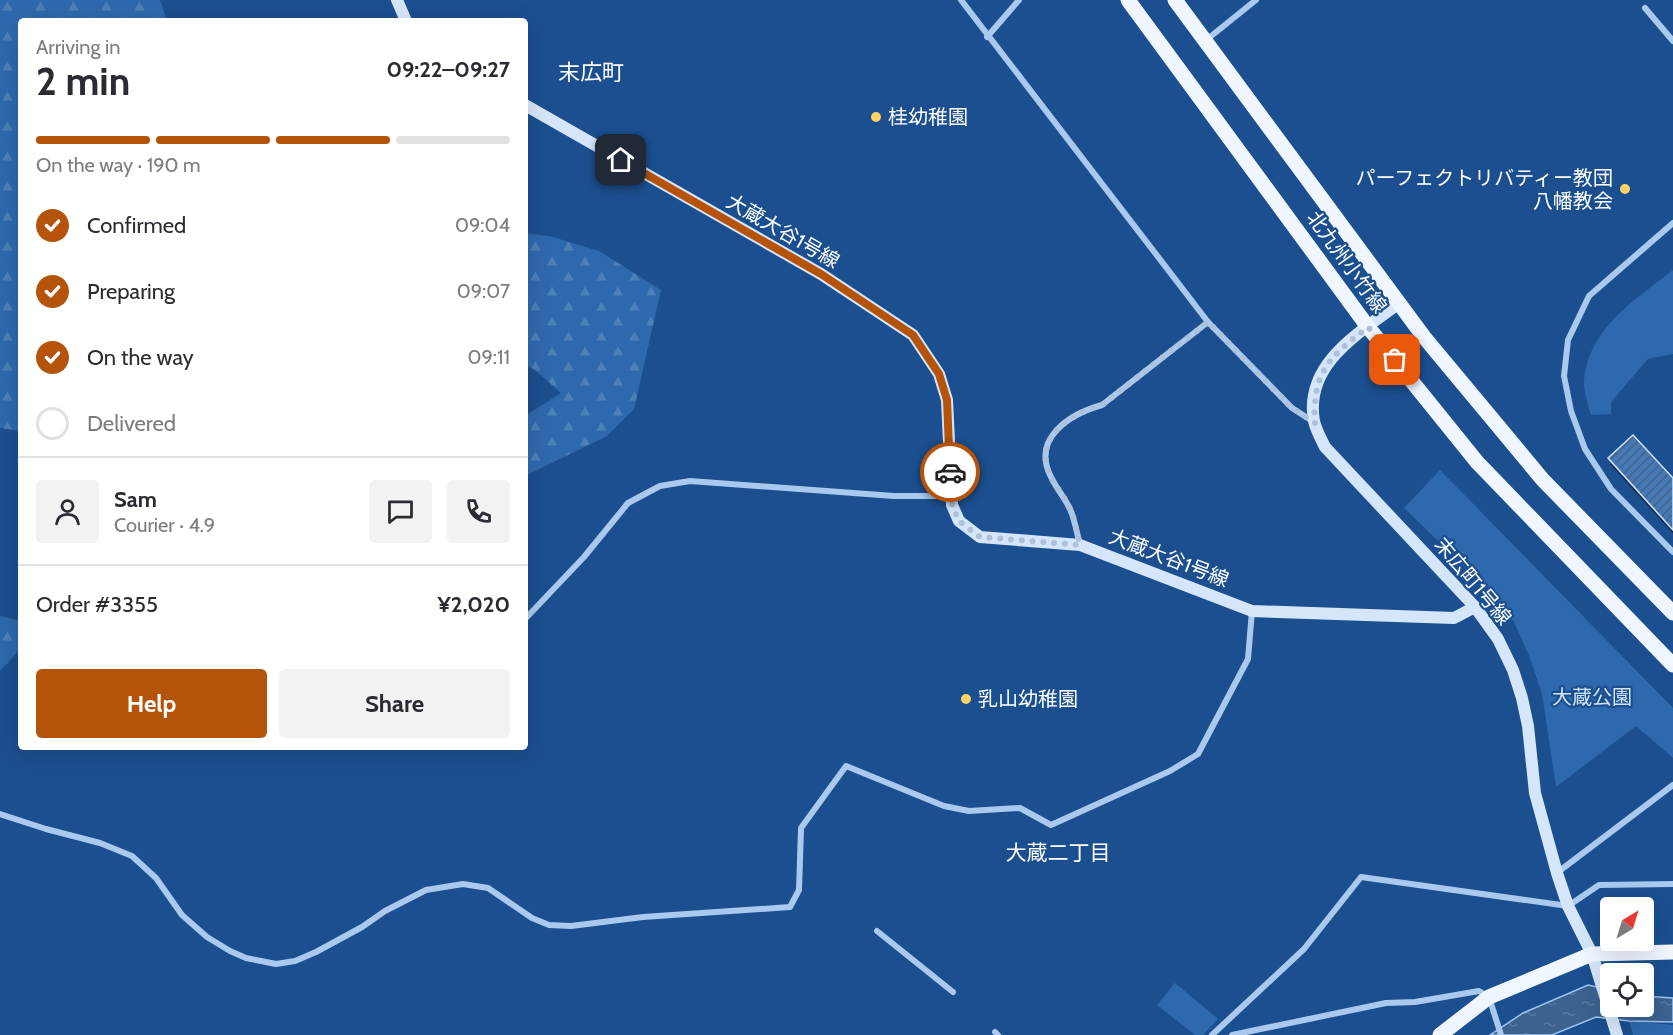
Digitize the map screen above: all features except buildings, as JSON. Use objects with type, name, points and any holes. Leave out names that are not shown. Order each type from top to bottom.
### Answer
[{"type":"main road","name":"北九州小竹線","points":[[1128,0],[1368,327],[1477,462],[1673,665]]},
{"type":"main road","name":"北九州小竹線","points":[[1175,0],[1424,337],[1543,480],[1673,613]]},
{"type":"main road","points":[[1440,1035],[1489,997],[1592,954],[1673,952]]},
{"type":"street","points":[[398,0],[405,18]]},
{"type":"street","points":[[961,0],[987,37],[1208,322],[1292,408],[1315,423]]},
{"type":"street","points":[[987,37],[1019,0]]},
{"type":"street","points":[[1205,42],[1256,0]]},
{"type":"street","points":[[1645,8],[1673,41]]},
{"type":"street","name":"大蔵大谷1号線","points":[[528,107],[821,274],[913,335],[939,374],[947,400],[952,505],[959,521],[980,537],[1080,545],[1252,611],[1454,618],[1475,607]]},
{"type":"street","points":[[1673,223],[1589,296],[1568,340],[1564,376],[1571,411],[1585,449],[1611,489],[1673,552]]},
{"type":"street","name":"末広町1号線","points":[[1398,304],[1339,350],[1320,373],[1313,402],[1315,423],[1325,447],[1475,607],[1498,639],[1513,670],[1522,698],[1528,726],[1535,793],[1557,873],[1568,906],[1592,954],[1616,1034]]},
{"type":"street","points":[[1080,545],[1071,510],[1050,475],[1045,459],[1050,439],[1062,423],[1083,410],[1102,405],[1208,322]]},
{"type":"street","points":[[528,616],[584,557],[628,503],[660,486],[690,481],[894,496],[951,496]]},
{"type":"street","points":[[0,814],[100,843],[132,856],[156,878],[182,915],[207,937],[246,958],[276,964],[295,961],[316,952],[362,927],[385,911],[426,890],[463,884],[488,888],[532,918],[549,925],[571,926],[643,917],[790,907],[799,890],[801,828],[846,766],[944,806],[969,811],[1020,808],[1051,825],[1170,771],[1198,754],[1248,659],[1252,611]]},
{"type":"street","points":[[1557,873],[1673,785]]},
{"type":"street","points":[[1212,1035],[1304,949],[1360,877],[1568,906],[1599,885],[1673,884]]},
{"type":"street","points":[[877,931],[953,992]]},
{"type":"street","points":[[1232,1035],[1386,1003],[1414,1002],[1479,991],[1489,997],[1501,1035]]},
{"type":"green space","points":[[0,0],[160,0],[166,18],[18,18],[18,431],[0,428]]},
{"type":"green space","points":[[528,233],[549,236],[599,251],[661,290],[634,409],[607,436],[528,475],[528,414],[561,393],[528,366]]},
{"type":"green space","points":[[1673,270],[1673,354],[1648,359],[1611,402],[1611,414],[1591,415],[1584,383],[1587,364],[1603,331],[1629,305]]},
{"type":"green space","name":"大蔵公園","points":[[1440,470],[1673,708],[1673,758],[1636,726],[1556,787],[1542,694],[1530,658],[1514,622],[1487,588],[1404,508]]},
{"type":"green space","points":[[0,616],[18,620],[18,651],[0,671]]},
{"type":"green space","points":[[1175,983],[1218,1019],[1203,1035],[1195,1035],[1157,1005]]},
{"type":"green space","points":[[1629,1021],[1673,1025],[1673,1035],[1633,1035]]},
{"type":"water","points":[[1588,985],[1600,988],[1600,1017],[1654,1017],[1654,997],[1673,998],[1673,1022],[1629,1021],[1596,1017],[1552,1035],[1490,1035],[1523,1013]]},
{"type":"way so far","points":[[950,472],[952,505],[959,521],[980,537],[1080,545],[1071,510],[1050,475],[1045,459],[1050,439],[1062,423],[1083,410],[1102,405],[1208,322],[1292,408],[1315,423],[1313,402],[1320,373],[1339,350],[1368,327],[1395,360]]},
{"type":"place","name":"桂幼稚園","points":[[876,117]]},
{"type":"place","name":"パーフェクトリバティー教団 八幡教会","points":[[1625,189]]},
{"type":"place","name":"乳山幼稚園","points":[[966,699]]},
{"type":"district","name":"末広町","points":[[591,72]]},
{"type":"district","name":"大蔵二丁目","points":[[1058,853]]},
{"type":"route","points":[[621,160],[821,274],[913,335],[939,374],[947,400],[950,472]]}]
